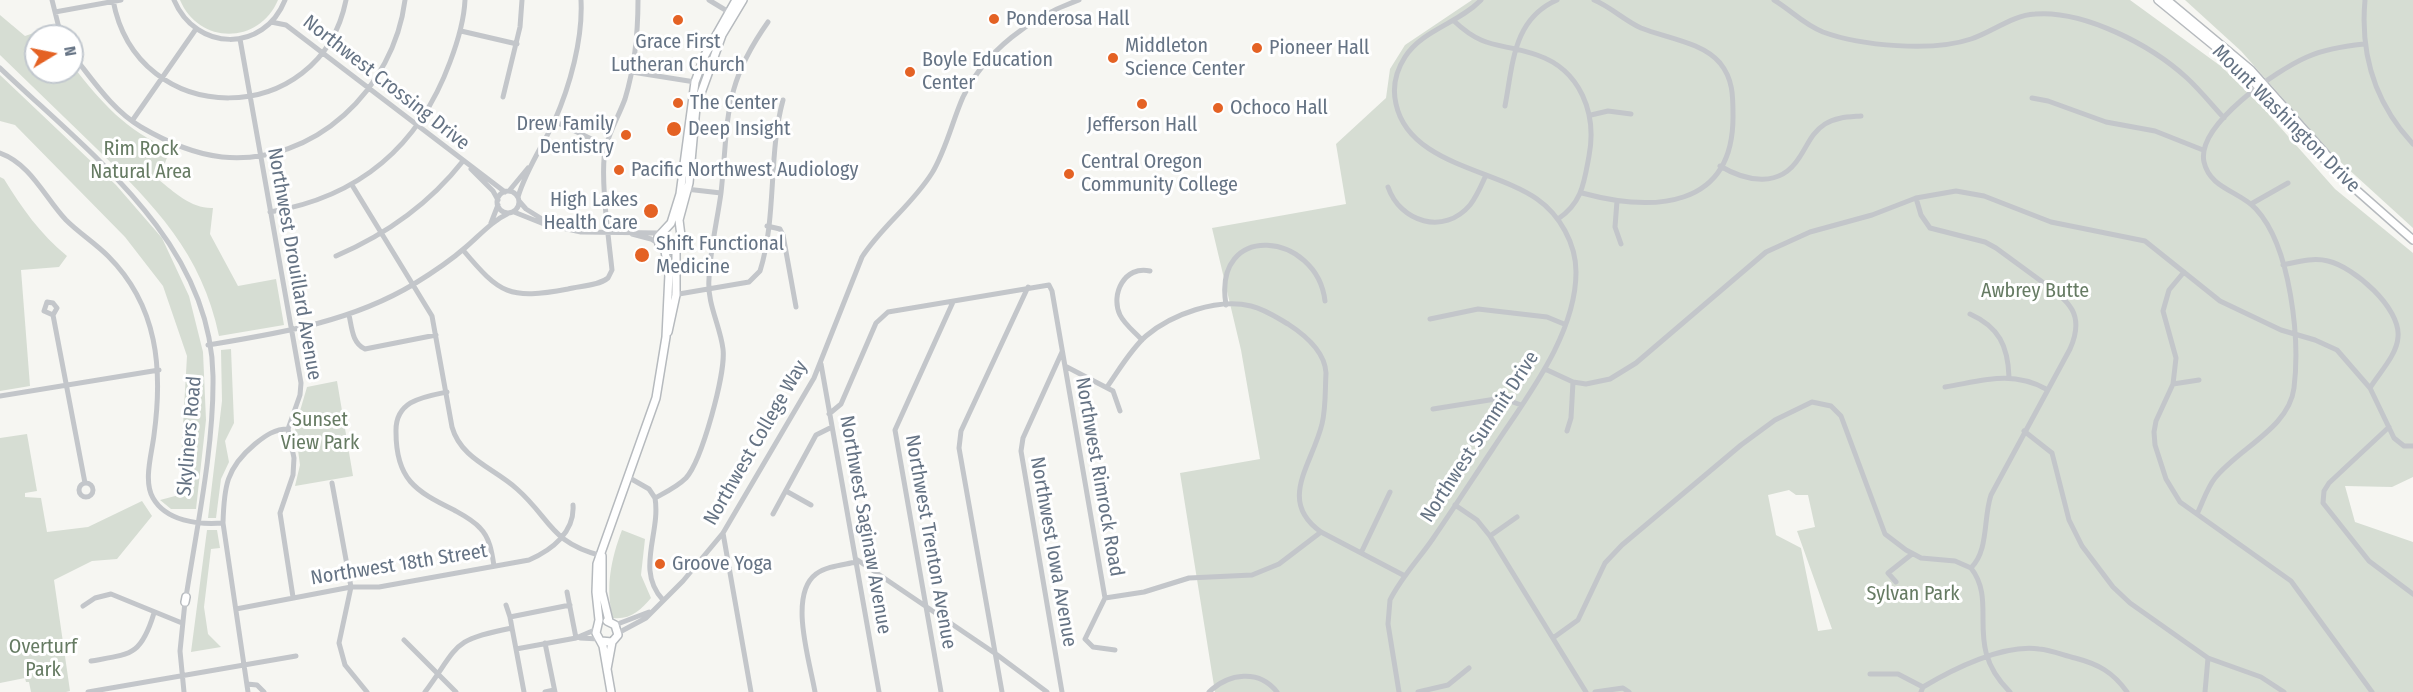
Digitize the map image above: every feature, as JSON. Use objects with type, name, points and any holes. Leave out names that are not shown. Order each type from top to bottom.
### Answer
[{"type":"main road","points":[[611,692],[598,627],[596,578],[656,398],[672,295],[676,250],[683,240],[679,230],[696,107],[715,50],[736,0]]},
{"type":"main road","points":[[672,295],[668,260],[659,244],[660,233],[667,227],[685,188],[695,82],[705,55],[730,13],[743,0]]},
{"type":"main road","name":"Mount Washington Drive","points":[[2158,0],[2261,86],[2341,171],[2413,234]]},
{"type":"main road","name":"Mount Washington Drive","points":[[2167,0],[2240,60],[2336,172],[2413,240]]},
{"type":"main road","points":[[667,227],[679,230]]},
{"type":"main road","points":[[665,251],[676,250]]},
{"type":"main road","points":[[602,556],[602,592],[612,623],[618,633],[612,642],[607,669]]},
{"type":"main road","points":[[598,627],[612,623]]},
{"type":"main road","points":[[600,640],[612,642]]},
{"type":"street","points":[[52,0],[58,24]]},
{"type":"street","points":[[55,12],[121,0]]},
{"type":"street","points":[[174,0],[181,14],[196,29],[214,37],[240,39]]},
{"type":"street","name":"Northwest Crossing Drive","points":[[240,39],[256,34],[271,22],[285,0]]},
{"type":"street","points":[[113,1],[129,43],[161,78],[207,97],[227,99],[268,93],[293,81],[324,53],[337,30],[346,0]]},
{"type":"street","points":[[84,69],[118,110],[132,121],[167,140],[208,155],[238,158],[261,155],[289,147],[317,135],[340,119],[369,89],[386,64],[396,41],[405,0]]},
{"type":"street","points":[[270,212],[316,201],[352,185],[383,163],[417,125],[446,72],[461,31],[465,0]]},
{"type":"street","points":[[503,97],[517,44],[522,0]]},
{"type":"street","points":[[208,345],[292,330],[349,315],[382,302],[415,284],[463,250],[491,224],[511,212],[529,167],[554,121],[574,59],[580,0]]},
{"type":"street","points":[[463,250],[496,285],[513,293],[532,295],[602,282],[608,278],[612,270],[604,167],[606,146],[615,129],[632,72],[638,40],[638,0]]},
{"type":"street","points":[[709,0],[730,13]]},
{"type":"street","name":"Northwest College Way","points":[[618,633],[639,623],[702,560],[723,533],[788,425],[821,362],[862,257],[872,242],[919,191],[931,174],[942,153],[964,96],[974,79],[1002,46],[1026,26],[1047,13],[1080,0]]},
{"type":"street","name":"Northwest Summit Drive","points":[[1399,692],[1390,645],[1388,612],[1390,600],[1545,369],[1564,324],[1574,292],[1576,266],[1569,238],[1558,219],[1538,199],[1427,147],[1405,127],[1394,99],[1395,78],[1405,56],[1422,40],[1454,21],[1481,0]]},
{"type":"street","points":[[1505,106],[1515,49],[1527,22],[1545,5],[1557,0]]},
{"type":"street","points":[[1582,193],[1650,205],[1684,198],[1702,188],[1720,166],[1730,148],[1733,121],[1732,90],[1724,69],[1715,58],[1702,50],[1639,27],[1594,0]]},
{"type":"street","points":[[1774,0],[1797,19],[1824,32],[1895,45],[1954,43],[2031,14],[2074,18],[2108,27],[2150,51],[2186,77],[2224,118]]},
{"type":"street","points":[[2365,0],[2364,44],[2374,85],[2401,131],[2413,144]]},
{"type":"street","name":"Northwest Crossing Drive","points":[[280,11],[286,25]]},
{"type":"street","points":[[1454,21],[1470,36],[1481,42],[1537,54],[1561,68],[1582,93],[1590,115],[1592,140],[1582,193],[1572,208],[1558,219]]},
{"type":"street","name":"Northwest Crossing Drive","points":[[271,22],[286,25],[466,163],[518,199]]},
{"type":"street","points":[[655,498],[685,479],[702,452],[723,361],[723,349],[708,291],[721,193],[725,127],[733,87],[750,47],[768,22]]},
{"type":"street","points":[[132,121],[196,29]]},
{"type":"street","points":[[461,31],[517,44]]},
{"type":"street","name":"Northwest Drouillard Avenue","points":[[240,39],[301,389],[288,429],[294,466],[282,504],[280,520],[293,597]]},
{"type":"street","points":[[2198,514],[2214,480],[2263,432],[2278,423],[2287,411],[2294,386],[2295,333],[2283,265],[2269,229],[2251,204],[2218,185],[2204,163],[2203,150],[2211,132],[2224,118],[2286,67],[2308,56],[2364,44]]},
{"type":"street","name":"Skyliners Road","points":[[0,68],[126,190],[164,234],[193,287],[204,318],[213,375],[210,426],[182,623],[181,675],[184,692]]},
{"type":"street","points":[[632,72],[695,82]]},
{"type":"street","points":[[2032,98],[2048,101],[2106,122],[2155,131],[2203,150]]},
{"type":"street","points":[[672,295],[708,291],[749,282],[757,275],[762,265],[776,132],[783,100]]},
{"type":"street","points":[[1590,115],[1608,111],[1630,114]]},
{"type":"street","points":[[1720,166],[1750,180],[1776,177],[1793,166],[1809,139],[1824,124],[1842,118],[1861,116]]},
{"type":"street","points":[[554,121],[606,146]]},
{"type":"street","points":[[0,153],[24,168],[53,206],[108,256],[123,274],[137,297],[150,327],[159,370],[149,469],[152,496],[169,514],[197,521],[223,523]]},
{"type":"street","points":[[336,255],[382,233],[424,202],[466,163]]},
{"type":"street","name":"Northwest Crossing Drive","points":[[466,163],[493,191],[502,211],[511,212]]},
{"type":"street","points":[[491,224],[498,203],[529,167]]},
{"type":"street","points":[[1388,187],[1400,209],[1412,218],[1425,223],[1443,222],[1469,206],[1486,175]]},
{"type":"street","points":[[2251,204],[2288,183]]},
{"type":"street","points":[[352,185],[415,284],[432,316],[456,440],[463,450],[519,490],[561,538],[586,552],[602,556]]},
{"type":"street","points":[[685,188],[721,193]]},
{"type":"street","points":[[1545,369],[1573,382],[1600,383],[1620,374],[1766,252],[1810,232],[1872,215],[1916,198],[1956,191],[1984,196],[2051,222],[2145,241],[2220,301],[2281,330],[2321,342],[2337,350],[2370,388],[2399,443],[2413,446]]},
{"type":"street","points":[[1916,198],[1921,215],[1930,228],[1985,242],[1996,248],[2069,304],[2076,322],[2075,337],[1991,495],[1986,510],[1980,560],[1971,568]]},
{"type":"street","points":[[518,199],[526,209],[550,224]]},
{"type":"street","points":[[1617,201],[1615,227],[1620,244]]},
{"type":"street","points":[[511,212],[581,232],[660,233]]},
{"type":"street","points":[[767,226],[780,229],[783,235],[796,307]]},
{"type":"street","points":[[625,233],[651,239],[659,244]]},
{"type":"street","points":[[1226,305],[1224,289],[1230,264],[1241,252],[1269,243],[1283,246],[1304,261],[1323,289],[1325,301]]},
{"type":"street","points":[[2283,265],[2319,259],[2340,265],[2393,311],[2398,326],[2397,344],[2370,388]]},
{"type":"street","points":[[1142,340],[1122,318],[1116,299],[1119,285],[1128,275],[1138,270],[1150,271]]},
{"type":"street","points":[[2184,272],[2169,290],[2163,310],[2176,358],[2174,384],[2156,421],[2155,445],[2172,492],[2180,502],[2291,581],[2372,692]]},
{"type":"street","name":"Northwest Rimrock Road","points":[[1028,287],[1049,285],[1105,598],[1085,639],[1093,647],[1115,650]]},
{"type":"street","points":[[829,414],[841,404],[879,319],[894,311],[1028,287]]},
{"type":"street","points":[[1002,692],[959,448],[961,431],[1028,287]]},
{"type":"street","name":"Northwest Trenton Avenue","points":[[941,692],[896,429],[953,302]]},
{"type":"street","points":[[1107,387],[1142,340],[1159,326],[1176,317],[1226,305],[1243,304],[1268,312],[1302,334],[1323,358],[1326,373],[1323,421],[1298,491],[1304,518],[1321,532],[1404,576]]},
{"type":"street","points":[[1430,319],[1478,309],[1547,317],[1564,324]]},
{"type":"street","points":[[1970,314],[1985,321],[2001,336],[2008,358],[2009,377]]},
{"type":"street","points":[[52,315],[85,483]]},
{"type":"street","points":[[349,315],[354,339],[358,346],[365,349],[436,335]]},
{"type":"street","name":"Northwest Iowa Avenue","points":[[1062,352],[1023,438],[1021,451],[1062,692]]},
{"type":"street","name":"Northwest Saginaw Avenue","points":[[821,362],[879,692]]},
{"type":"street","points":[[1065,366],[1107,387],[1116,396],[1120,411]]},
{"type":"street","points":[[0,396],[159,370]]},
{"type":"street","points":[[1945,387],[2009,377],[2029,380],[2046,389]]},
{"type":"street","points":[[2174,384],[2199,380]]},
{"type":"street","points":[[1567,431],[1572,418],[1573,382]]},
{"type":"street","points":[[447,393],[414,399],[404,406],[396,423],[400,464],[405,476],[420,492],[465,516],[481,528],[489,544],[494,566]]},
{"type":"street","points":[[1433,409],[1502,398],[1521,405]]},
{"type":"street","points":[[1553,638],[1578,620],[1600,572],[1614,552],[1741,445],[1776,420],[1806,404],[1822,403],[1831,406],[1841,416],[1882,529],[1889,538],[1912,554],[1933,560],[1955,561],[1971,568],[1981,588],[1983,644],[1986,658],[1993,672],[2010,692]]},
{"type":"street","points":[[773,514],[816,435],[832,427]]},
{"type":"street","points":[[2389,427],[2329,483],[2324,491],[2324,503],[2369,561],[2413,594]]},
{"type":"street","points":[[248,692],[223,523],[229,474],[235,463],[264,436],[279,429],[288,429]]},
{"type":"street","points":[[2024,431],[2052,453],[2070,520],[2082,546],[2103,577],[2130,603],[2208,658],[2261,677],[2284,692]]},
{"type":"street","points":[[628,477],[649,489],[655,498],[649,575],[663,600]]},
{"type":"street","points":[[332,483],[351,587],[339,643],[345,665],[367,692]]},
{"type":"street","points":[[786,491],[811,505]]},
{"type":"street","points":[[1361,553],[1390,492]]},
{"type":"street","points":[[561,538],[574,516],[573,505]]},
{"type":"street","points":[[1455,505],[1477,520],[1490,536],[1586,692]]},
{"type":"street","points":[[1490,536],[1516,518]]},
{"type":"street","points":[[1105,598],[1144,592],[1189,578],[1252,575],[1279,564],[1321,532]]},
{"type":"street","points":[[723,533],[751,692]]},
{"type":"street","name":"Northwest 18th Street","points":[[236,609],[351,587],[379,587],[529,560],[544,553],[561,538]]},
{"type":"street","points":[[1896,582],[1888,573],[1912,554]]},
{"type":"street","points":[[816,692],[802,615],[803,592],[808,582],[823,570],[856,561],[996,654],[1047,692]]},
{"type":"street","points":[[567,592],[576,638]]},
{"type":"street","points":[[83,606],[95,598],[111,594],[182,623]]},
{"type":"street","points":[[510,617],[570,604]]},
{"type":"street","points":[[506,605],[524,692]]},
{"type":"street","name":"Northwest College Way","points":[[612,623],[649,612]]},
{"type":"street","points":[[90,661],[127,654],[138,649],[154,613]]},
{"type":"street","points":[[576,638],[598,627]]},
{"type":"street","points":[[425,692],[449,655],[462,642],[484,633],[512,628]]},
{"type":"street","points":[[516,649],[576,638],[600,640]]},
{"type":"street","points":[[404,640],[456,692]]},
{"type":"street","points":[[545,643],[554,691],[545,692]]},
{"type":"street","points":[[1870,674],[1898,674],[1922,690],[1944,674],[1986,658],[2018,650],[2046,650],[2095,663],[2106,669],[2127,692]]},
{"type":"street","points":[[88,692],[123,689],[181,675],[296,656]]},
{"type":"street","points":[[2205,692],[2208,658]]},
{"type":"street","points":[[1418,692],[1448,685],[1469,668]]},
{"type":"street","points":[[1209,692],[1231,677],[1248,675],[1264,680],[1277,692]]},
{"type":"street","points":[[247,684],[257,685],[264,692]]},
{"type":"street","points":[[1595,692],[1623,688],[1629,692]]},
{"type":"green space","points":[[180,0],[278,0],[269,15],[257,25],[244,32],[229,34],[214,32],[201,25],[189,15]]},
{"type":"green space","name":"Awbrey Butte","points":[[1472,0],[2130,0],[2222,67],[2264,109],[2335,189],[2413,253],[2413,477],[2392,487],[2345,486],[2355,522],[2413,542],[2413,692],[1215,692],[1180,473],[1260,459],[1241,350],[1212,228],[1346,204],[1336,144],[1386,98],[1390,69],[1405,45]],"holes":[[[1789,490],[1796,495],[1808,495],[1815,527],[1797,531],[1832,629],[1818,631],[1801,548],[1776,535],[1768,495]]]},
{"type":"green space","points":[[2185,0],[2413,0],[2413,228],[2334,156],[2241,51]]},
{"type":"green space","name":"Rim Rock Natural Area","points":[[0,15],[24,35],[24,78],[0,55]]},
{"type":"green space","points":[[0,75],[116,185],[162,238],[189,296],[203,352],[206,420],[196,509],[171,509],[160,500],[179,495],[187,356],[163,286],[125,237],[15,125],[0,121]]},
{"type":"green space","name":"Rim Rock Natural Area","points":[[84,80],[104,103],[127,124],[154,142],[170,149],[159,180],[191,203],[213,208],[210,234],[238,286],[276,279],[284,325],[219,336],[211,306],[188,255],[156,211],[117,169],[30,84],[84,84]]},
{"type":"green space","points":[[0,177],[4,179],[40,230],[67,256],[59,267],[21,270],[30,386],[0,391]]},
{"type":"green space","points":[[231,349],[234,423],[225,441],[229,462],[221,479],[216,518],[208,518],[222,401],[221,350]]},
{"type":"green space","name":"Sunset View Park","points":[[337,381],[353,476],[295,486],[300,465],[295,428],[307,387]]},
{"type":"green space","name":"Overturf Park","points":[[27,434],[37,491],[25,493],[25,497],[41,498],[47,532],[88,527],[142,501],[152,516],[117,559],[92,561],[54,580],[70,691],[66,692],[31,692],[29,682],[26,682],[25,678],[0,683],[0,438]]},
{"type":"green space","points":[[207,530],[217,530],[220,548],[211,549],[204,607],[208,634],[221,647],[191,652]]},
{"type":"green space","points":[[622,530],[645,539],[641,575],[651,598],[635,613],[613,618],[609,596],[610,574]]},
{"type":"place","name":"Ponderosa Hall","points":[[994,19]]},
{"type":"place","name":"Grace First Lutheran Church","points":[[678,20]]},
{"type":"place","name":"Pioneer Hall","points":[[1257,48]]},
{"type":"place","name":"Middleton Science Center","points":[[1113,58]]},
{"type":"place","name":"Boyle Education Center","points":[[910,72]]},
{"type":"place","name":"The Center","points":[[678,103]]},
{"type":"place","name":"Jefferson Hall","points":[[1142,104]]},
{"type":"place","name":"Ochoco Hall","points":[[1218,108]]},
{"type":"place","name":"Deep Insight","points":[[674,129]]},
{"type":"place","name":"Drew Family Dentistry","points":[[626,135]]},
{"type":"place","name":"Pacific Northwest Audiology","points":[[619,170]]},
{"type":"place","name":"Central Oregon Community College","points":[[1069,174]]},
{"type":"place","name":"High Lakes Health Care","points":[[651,211]]},
{"type":"place","name":"Shift Functional Medicine","points":[[642,255]]},
{"type":"place","name":"Groove Yoga","points":[[660,564]]},
{"type":"park label","name":"Sylvan Park","points":[[1913,594]]}]
